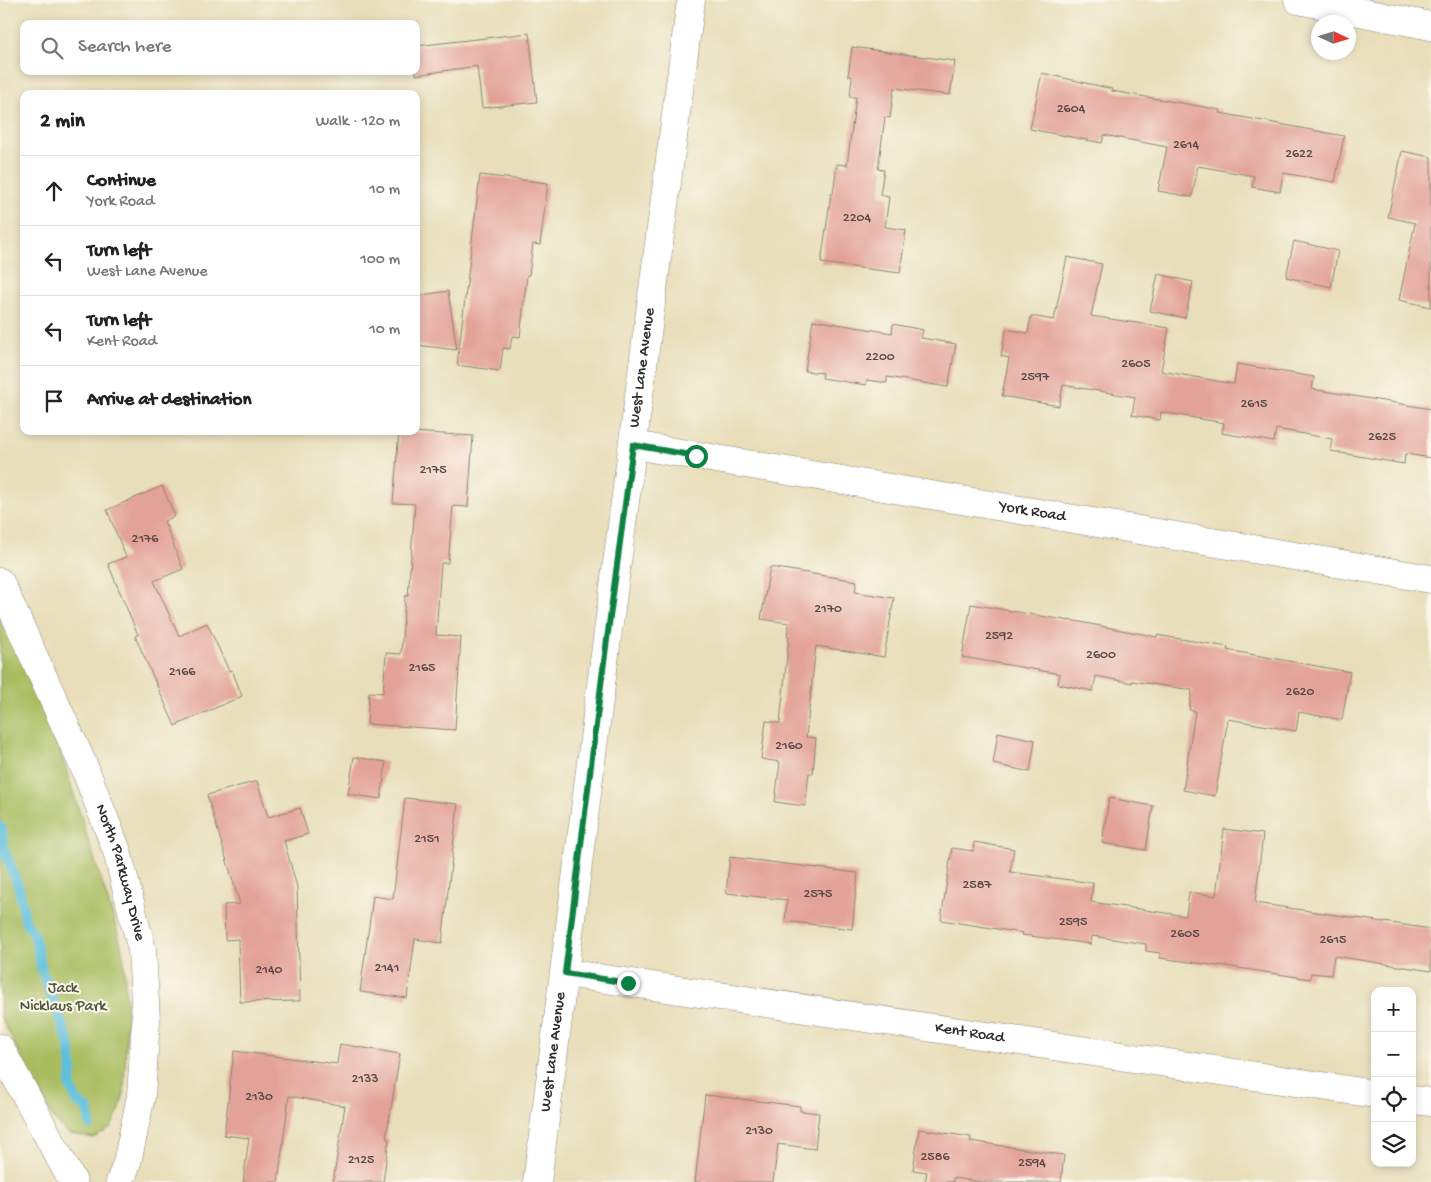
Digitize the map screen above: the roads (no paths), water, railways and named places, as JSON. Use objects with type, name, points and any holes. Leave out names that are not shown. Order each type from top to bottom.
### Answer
[{"type":"street","name":"West Lane Avenue","points":[[537,1182],[691,0]]},
{"type":"street","points":[[1298,0],[1431,26]]},
{"type":"street","name":"York Road","points":[[633,445],[1431,579]]},
{"type":"street","name":"North Parkway Drive","points":[[0,582],[85,769],[114,842],[142,950],[146,1020],[141,1096],[127,1163],[120,1182]]},
{"type":"street","name":"Kent Road","points":[[565,973],[1371,1093]]},
{"type":"street","points":[[0,1048],[73,1182]]},
{"type":"street","points":[[1416,1100],[1431,1102]]},
{"type":"waterway","points":[[0,827],[2,829],[3,847],[19,888],[26,923],[34,934],[42,971],[70,1046],[72,1070],[70,1086],[77,1102],[88,1109],[90,1125]]},
{"type":"park label","name":"Jack Nicklaus Park","points":[[63,998]]}]
